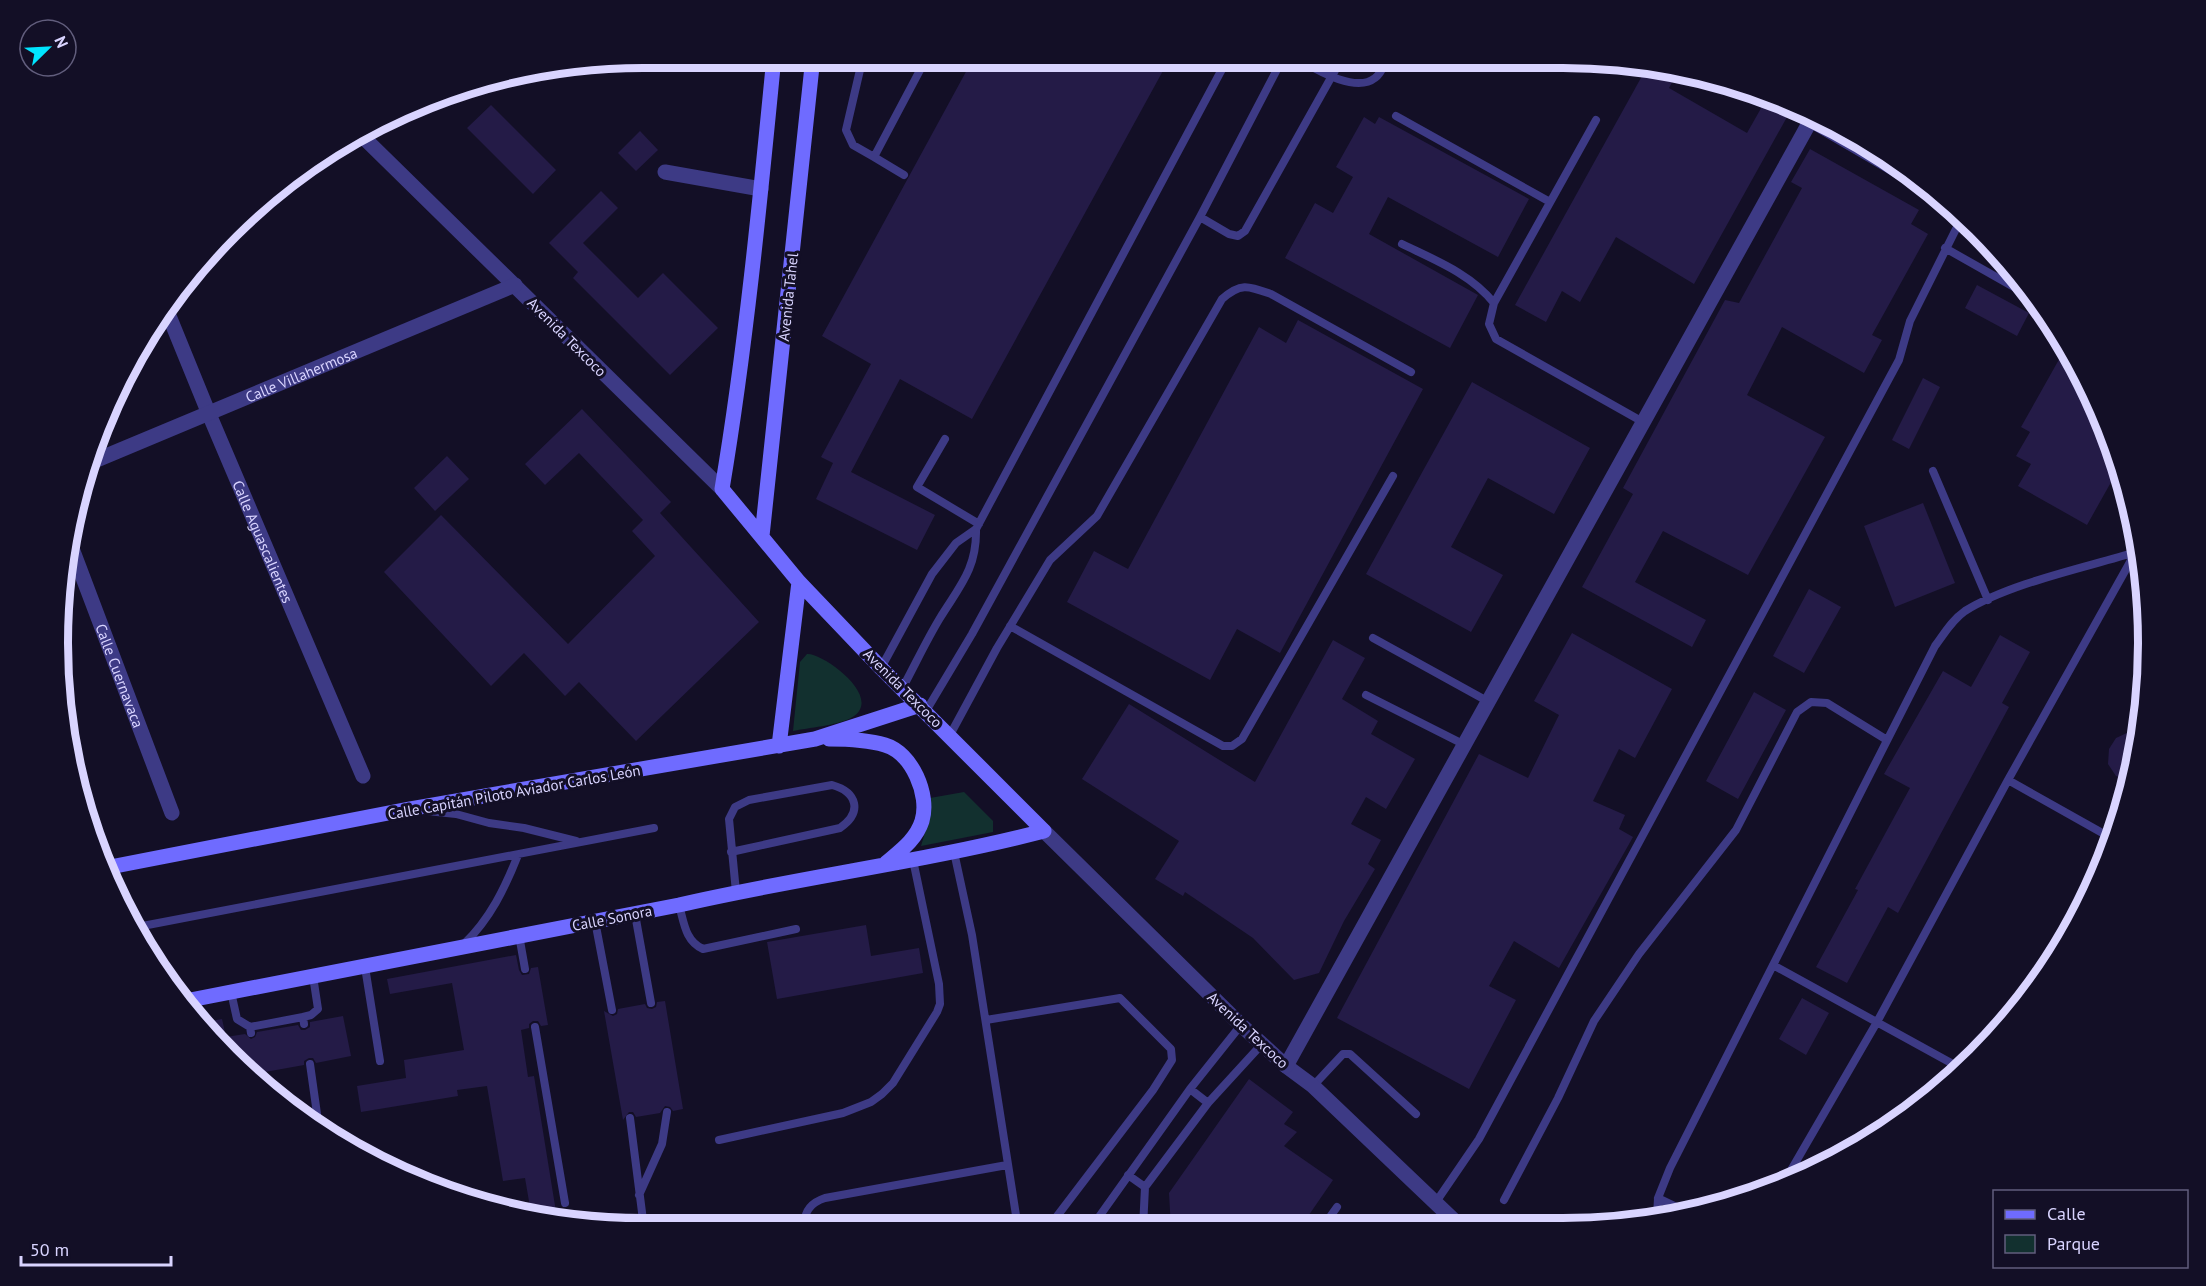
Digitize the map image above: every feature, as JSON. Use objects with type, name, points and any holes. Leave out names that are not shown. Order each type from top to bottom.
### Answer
[{"type":"street","points":[[722,489],[761,189],[773,68]]},
{"type":"street","name":"Avenida Tahel","points":[[762,536],[812,68]]},
{"type":"street","points":[[1286,1066],[1809,123]]},
{"type":"street","name":"Avenida Texcoco","points":[[365,139],[722,489],[799,582],[881,668],[1044,831],[1241,1025],[1312,1086],[1452,1218]]},
{"type":"street","points":[[664,172],[761,189]]},
{"type":"street","name":"Calle Villahermosa","points":[[97,460],[515,285]]},
{"type":"street","name":"Calle Aguascalientes","points":[[169,316],[363,776]]},
{"type":"street","name":"Calle Cuernavaca","points":[[74,555],[172,813]]},
{"type":"street","points":[[779,746],[799,582]]},
{"type":"street","name":"Calle Capitán Piloto Aviador Carlos León","points":[[113,867],[409,809],[815,739],[923,708]]},
{"type":"street","points":[[815,739],[846,739],[885,745],[900,753],[911,765],[920,784],[923,804],[922,820],[907,846],[884,865]]},
{"type":"street","name":"Calle Sonora","points":[[192,1000],[635,914],[736,892],[954,852],[1044,831]]},
{"type":"lane","points":[[860,68],[846,130],[853,145],[904,175]]},
{"type":"lane","points":[[874,157],[921,68]]},
{"type":"lane","points":[[881,668],[932,574],[956,543],[977,526],[1223,68]]},
{"type":"lane","points":[[923,708],[972,634],[1200,217],[1278,68]]},
{"type":"lane","points":[[1315,68],[1332,77],[1354,83],[1365,83],[1376,78],[1382,68]]},
{"type":"lane","points":[[1200,217],[1229,234],[1238,236],[1245,231],[1337,68]]},
{"type":"lane","points":[[1396,116],[1550,202]]},
{"type":"lane","points":[[1596,120],[1494,303],[1489,324],[1496,339],[1643,422]]},
{"type":"lane","points":[[1838,138],[1891,170]]},
{"type":"lane","points":[[1436,1202],[1479,1138],[1899,360],[1910,321],[1956,229]]},
{"type":"lane","points":[[1402,244],[1468,278],[1483,289],[1494,303]]},
{"type":"lane","points":[[1945,248],[2016,288]]},
{"type":"lane","points":[[950,735],[1010,626],[1050,560],[1097,516],[1222,299],[1232,290],[1251,286],[1271,294],[1412,372]]},
{"type":"lane","points":[[945,439],[917,486],[977,526]]},
{"type":"lane","points":[[1932,471],[1988,600]]},
{"type":"lane","points":[[1010,626],[1223,746],[1232,747],[1242,739],[1393,477]]},
{"type":"lane","points":[[902,689],[967,574],[976,548],[977,526]]},
{"type":"lane","points":[[1657,1210],[1658,1198],[1670,1167],[1935,646],[1949,626],[1964,612],[2022,586],[2131,553]]},
{"type":"lane","points":[[1790,1172],[1877,1022],[2008,780],[2133,562]]},
{"type":"lane","points":[[1373,638],[1489,702]]},
{"type":"lane","points":[[1366,695],[1465,745]]},
{"type":"lane","points":[[1504,1200],[1558,1098],[1594,1021],[1639,954],[1736,830],[1797,712],[1811,702],[1827,703],[1887,740]]},
{"type":"lane","points":[[2008,780],[2105,835]]},
{"type":"lane","points":[[731,852],[840,828],[849,822],[854,814],[854,804],[850,794],[832,785],[740,803],[729,819],[731,852],[736,892]]},
{"type":"lane","points":[[409,809],[456,813],[489,823],[524,828],[579,842]]},
{"type":"lane","points":[[142,926],[654,828]]},
{"type":"lane","points":[[954,852],[972,935],[1016,1218]]},
{"type":"lane","points":[[462,947],[478,931],[505,888],[518,855]]},
{"type":"lane","points":[[719,1140],[843,1113],[871,1102],[893,1083],[940,1004],[939,984],[913,860]]},
{"type":"lane","points":[[679,905],[688,936],[694,945],[703,949],[796,929]]},
{"type":"lane","points":[[635,914],[651,1003]]},
{"type":"lane","points":[[595,921],[612,1010]]},
{"type":"lane","points":[[519,935],[525,969]]},
{"type":"lane","points":[[1773,965],[1954,1065]]},
{"type":"lane","points":[[365,967],[380,1061]]},
{"type":"lane","points":[[231,992],[237,1020],[250,1030],[304,1020],[318,1009],[313,976]]},
{"type":"lane","points":[[986,1020],[1120,998],[1171,1048],[1172,1060],[1153,1090],[1056,1218]]},
{"type":"lane","points":[[1098,1218],[1190,1089],[1241,1025]]},
{"type":"lane","points":[[535,1027],[565,1203]]},
{"type":"lane","points":[[1143,1218],[1145,1187],[1208,1103],[1262,1044]]},
{"type":"lane","points":[[1312,1086],[1343,1054],[1350,1054],[1416,1114]]},
{"type":"lane","points":[[310,1064],[316,1117]]},
{"type":"lane","points":[[1190,1089],[1208,1103]]},
{"type":"lane","points":[[639,1196],[662,1144],[667,1112]]},
{"type":"lane","points":[[630,1118],[642,1218]]},
{"type":"lane","points":[[807,1218],[810,1205],[825,1198],[1007,1165]]},
{"type":"lane","points":[[1128,1175],[1145,1187]]},
{"type":"lane","points":[[1658,1198],[1676,1207]]},
{"type":"lane","points":[[1329,1218],[1337,1207]]},
{"type":"green space","points":[[807,654],[815,655],[826,661],[849,679],[861,701],[859,711],[849,719],[830,725],[793,731],[800,662]]},
{"type":"green space","points":[[964,792],[993,821],[993,832],[921,846],[927,826],[930,798]]},
{"type":"building","points":[[968,68],[1165,68],[972,419],[900,379],[851,472],[935,515],[917,550],[816,499],[833,463],[821,457],[871,364],[822,336]]},
{"type":"building","points":[[1644,73],[1674,79],[1669,88],[1747,133],[1764,104],[1789,114],[1694,284],[1616,237],[1580,302],[1562,291],[1546,322],[1515,305]]},
{"type":"building","points":[[491,105],[556,170],[533,194],[467,128]]},
{"type":"building","points":[[1364,117],[1375,124],[1379,117],[1529,199],[1498,257],[1388,197],[1369,234],[1478,295],[1450,348],[1285,258],[1315,203],[1333,213],[1353,177],[1336,167]]},
{"type":"building","points":[[640,131],[658,150],[636,171],[618,153]]},
{"type":"building","points":[[1810,149],[1919,210],[1911,224],[1928,234],[1872,335],[1882,340],[1864,373],[1782,327],[1747,395],[1825,437],[1748,575],[1663,531],[1635,582],[1706,620],[1692,647],[1582,587],[1633,494],[1623,488],[1725,300],[1739,303],[1802,188],[1791,182]]},
{"type":"building","points":[[601,191],[618,208],[583,243],[638,298],[663,273],[718,328],[670,375],[573,278],[578,272],[549,243]]},
{"type":"building","points":[[1977,285],[2029,313],[2017,336],[1965,308]]},
{"type":"building","points":[[1298,320],[1423,389],[1280,653],[1237,629],[1210,680],[1067,602],[1094,551],[1128,569],[1259,327],[1286,343]]},
{"type":"building","points":[[2061,355],[2095,423],[2114,477],[2087,525],[2018,486],[2031,464],[2016,456],[2030,432],[2021,427]]},
{"type":"building","points":[[1923,378],[1940,387],[1909,449],[1892,440]]},
{"type":"building","points":[[1472,382],[1590,448],[1554,514],[1488,478],[1451,547],[1503,575],[1471,632],[1366,574]]},
{"type":"building","points":[[582,409],[671,502],[660,513],[759,622],[636,741],[579,682],[565,696],[524,653],[491,686],[384,572],[441,515],[568,644],[655,556],[632,531],[643,520],[579,453],[545,485],[525,464]]},
{"type":"building","points":[[447,456],[469,479],[435,511],[414,488]]},
{"type":"building","points":[[1923,503],[1955,583],[1895,607],[1864,526]]},
{"type":"building","points":[[1809,589],[1841,607],[1804,673],[1773,656]]},
{"type":"building","points":[[1572,633],[1672,689],[1635,758],[1619,749],[1593,801],[1625,815],[1619,829],[1633,837],[1559,968],[1514,941],[1489,986],[1516,1000],[1469,1089],[1337,1018],[1479,754],[1528,778],[1559,715],[1534,701]]},
{"type":"building","points":[[2000,635],[2030,652],[2002,703],[2009,707],[1898,913],[1888,907],[1847,983],[1816,967],[1910,788],[1884,774],[1943,671],[1971,687]]},
{"type":"building","points":[[1333,640],[1365,658],[1342,699],[1378,721],[1371,734],[1415,759],[1386,809],[1366,797],[1351,824],[1381,840],[1368,864],[1375,869],[1344,921],[1319,973],[1294,980],[1253,938],[1185,892],[1183,896],[1155,879],[1179,841],[1082,779],[1129,704],[1255,782]]},
{"type":"building","points":[[1754,692],[1786,710],[1738,799],[1706,781]]},
{"type":"building","points":[[2131,732],[2122,779],[2116,776],[2108,764],[2109,749],[2116,738]]},
{"type":"building","points":[[866,925],[871,956],[919,948],[923,973],[777,999],[767,942]]},
{"type":"building","points":[[516,955],[522,975],[529,974],[531,968],[538,967],[548,1025],[541,1026],[538,1021],[533,1021],[529,1024],[529,1028],[521,1030],[528,1077],[534,1076],[556,1212],[530,1207],[525,1178],[503,1181],[487,1086],[457,1090],[458,1096],[361,1112],[357,1086],[406,1078],[404,1060],[464,1050],[452,983],[390,994],[387,979]]},
{"type":"building","points":[[1802,998],[1829,1013],[1806,1055],[1779,1039]]},
{"type":"building","points":[[665,1001],[683,1109],[673,1111],[670,1107],[665,1106],[660,1113],[636,1117],[633,1112],[629,1112],[623,1120],[604,1011],[613,1016],[617,1014],[618,1009],[645,1004],[647,1008],[652,1009],[656,1007],[657,1002]]},
{"type":"building","points":[[343,1016],[351,1056],[316,1063],[313,1058],[309,1058],[304,1061],[304,1065],[265,1072],[262,1068],[255,1068],[209,1021],[222,1019],[226,1037],[245,1034],[251,1039],[257,1032],[298,1025],[301,1030],[305,1030],[310,1027],[310,1022]]},
{"type":"building","points":[[1249,1079],[1293,1112],[1284,1124],[1297,1132],[1284,1146],[1333,1180],[1307,1218],[1170,1218],[1169,1193]]}]
